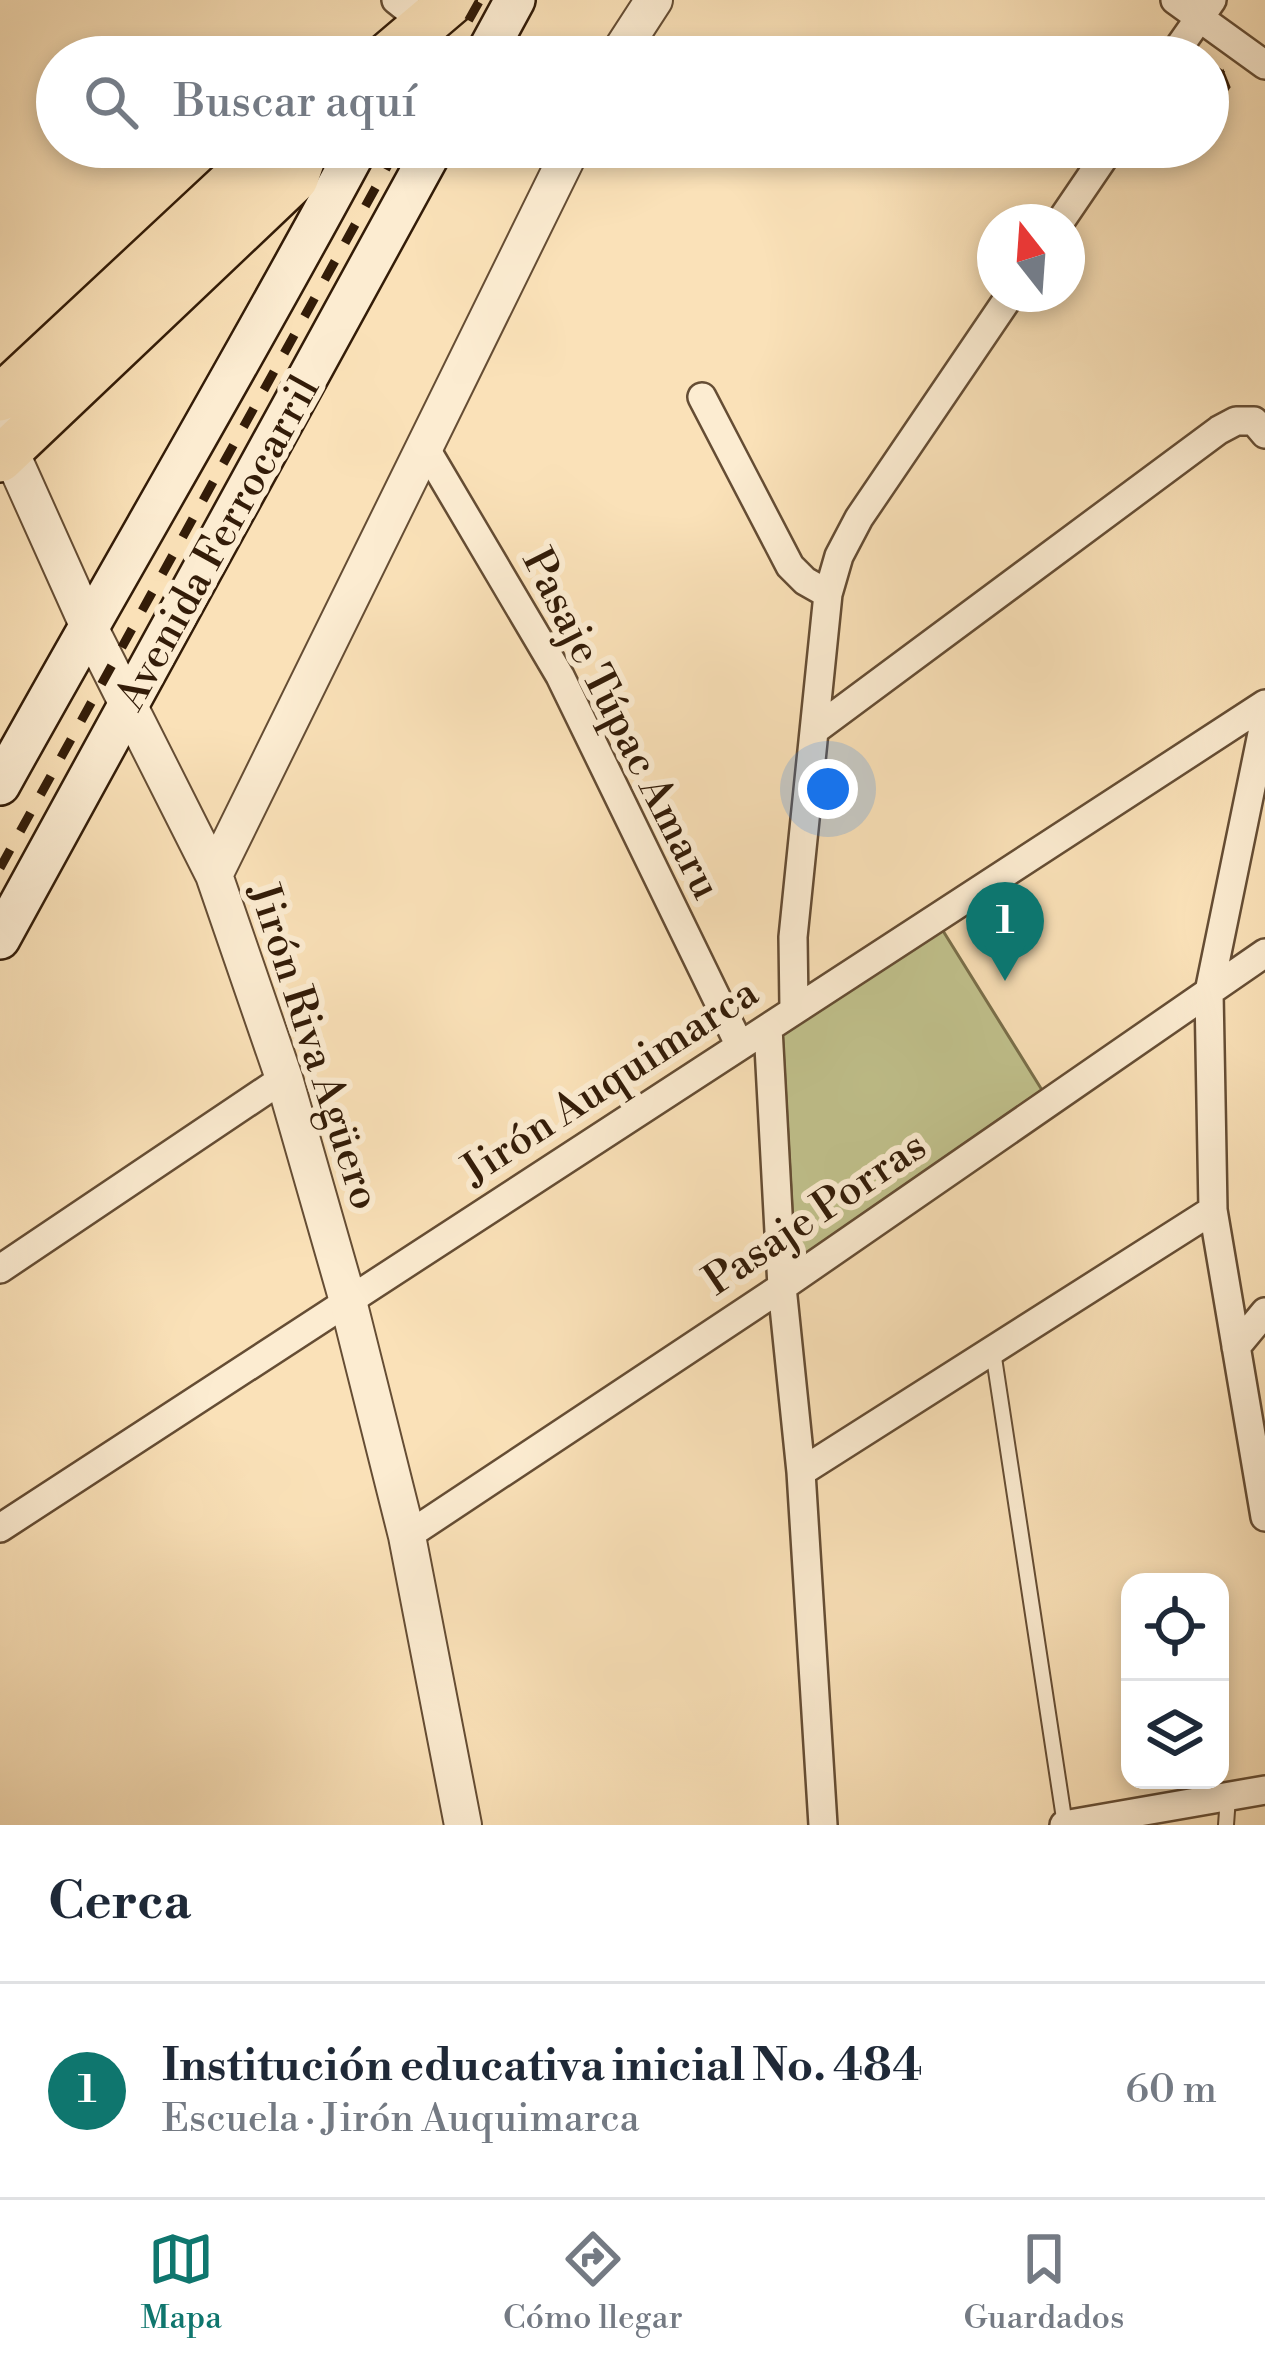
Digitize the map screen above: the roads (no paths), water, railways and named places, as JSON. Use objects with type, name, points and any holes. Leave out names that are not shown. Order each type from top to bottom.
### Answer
[{"type":"main road","points":[[495,36],[515,0]]},
{"type":"main road","points":[[0,398],[246,168]]},
{"type":"main road","points":[[3,446],[295,179],[299,168]]},
{"type":"main road","name":"Avenida Ferrocarril","points":[[0,785],[240,366],[347,168]]},
{"type":"main road","name":"Avenida Ferrocarril","points":[[0,939],[422,168]]},
{"type":"street","points":[[630,36],[653,0]]},
{"type":"street","points":[[1175,0],[1205,8],[1265,65]]},
{"type":"street","points":[[1186,36],[1205,8]]},
{"type":"street","name":"Jirón Riva Agüero","points":[[463,1825],[407,1536],[348,1301],[284,1078],[214,875],[561,168]]},
{"type":"street","points":[[1072,204],[1097,168]]},
{"type":"street","points":[[794,1008],[793,937],[828,594],[839,556],[859,518],[999,312]]},
{"type":"street","points":[[702,397],[790,566],[828,594]]},
{"type":"street","points":[[815,730],[1220,430],[1236,421],[1254,422],[1265,434]]},
{"type":"street","name":"Pasaje Túpac Amaru","points":[[423,444],[560,676],[740,1046]]},
{"type":"street","points":[[3,446],[214,875]]},
{"type":"street","name":"Jirón Auquimarca","points":[[0,1528],[1265,704]]},
{"type":"street","points":[[1265,719],[1209,992],[1213,1210],[1265,1517]]},
{"type":"street","name":"Pasaje Porras","points":[[407,1536],[782,1286],[1265,953]]},
{"type":"street","points":[[768,1028],[782,1286],[801,1472],[823,1825]]},
{"type":"street","points":[[0,1269],[284,1078]]},
{"type":"street","points":[[801,1472],[1213,1210]]},
{"type":"street","points":[[1236,1347],[1265,1312]]},
{"type":"street","points":[[1064,1825],[1227,1811],[1265,1790]]},
{"type":"lane","points":[[993,1351],[1064,1825]]},
{"type":"railway","points":[[460,36],[480,0]]},
{"type":"railway","points":[[0,868],[386,168]]},
{"type":"place","name":"Institución educativa inicial No. 484","points":[[1005,981]]}]
